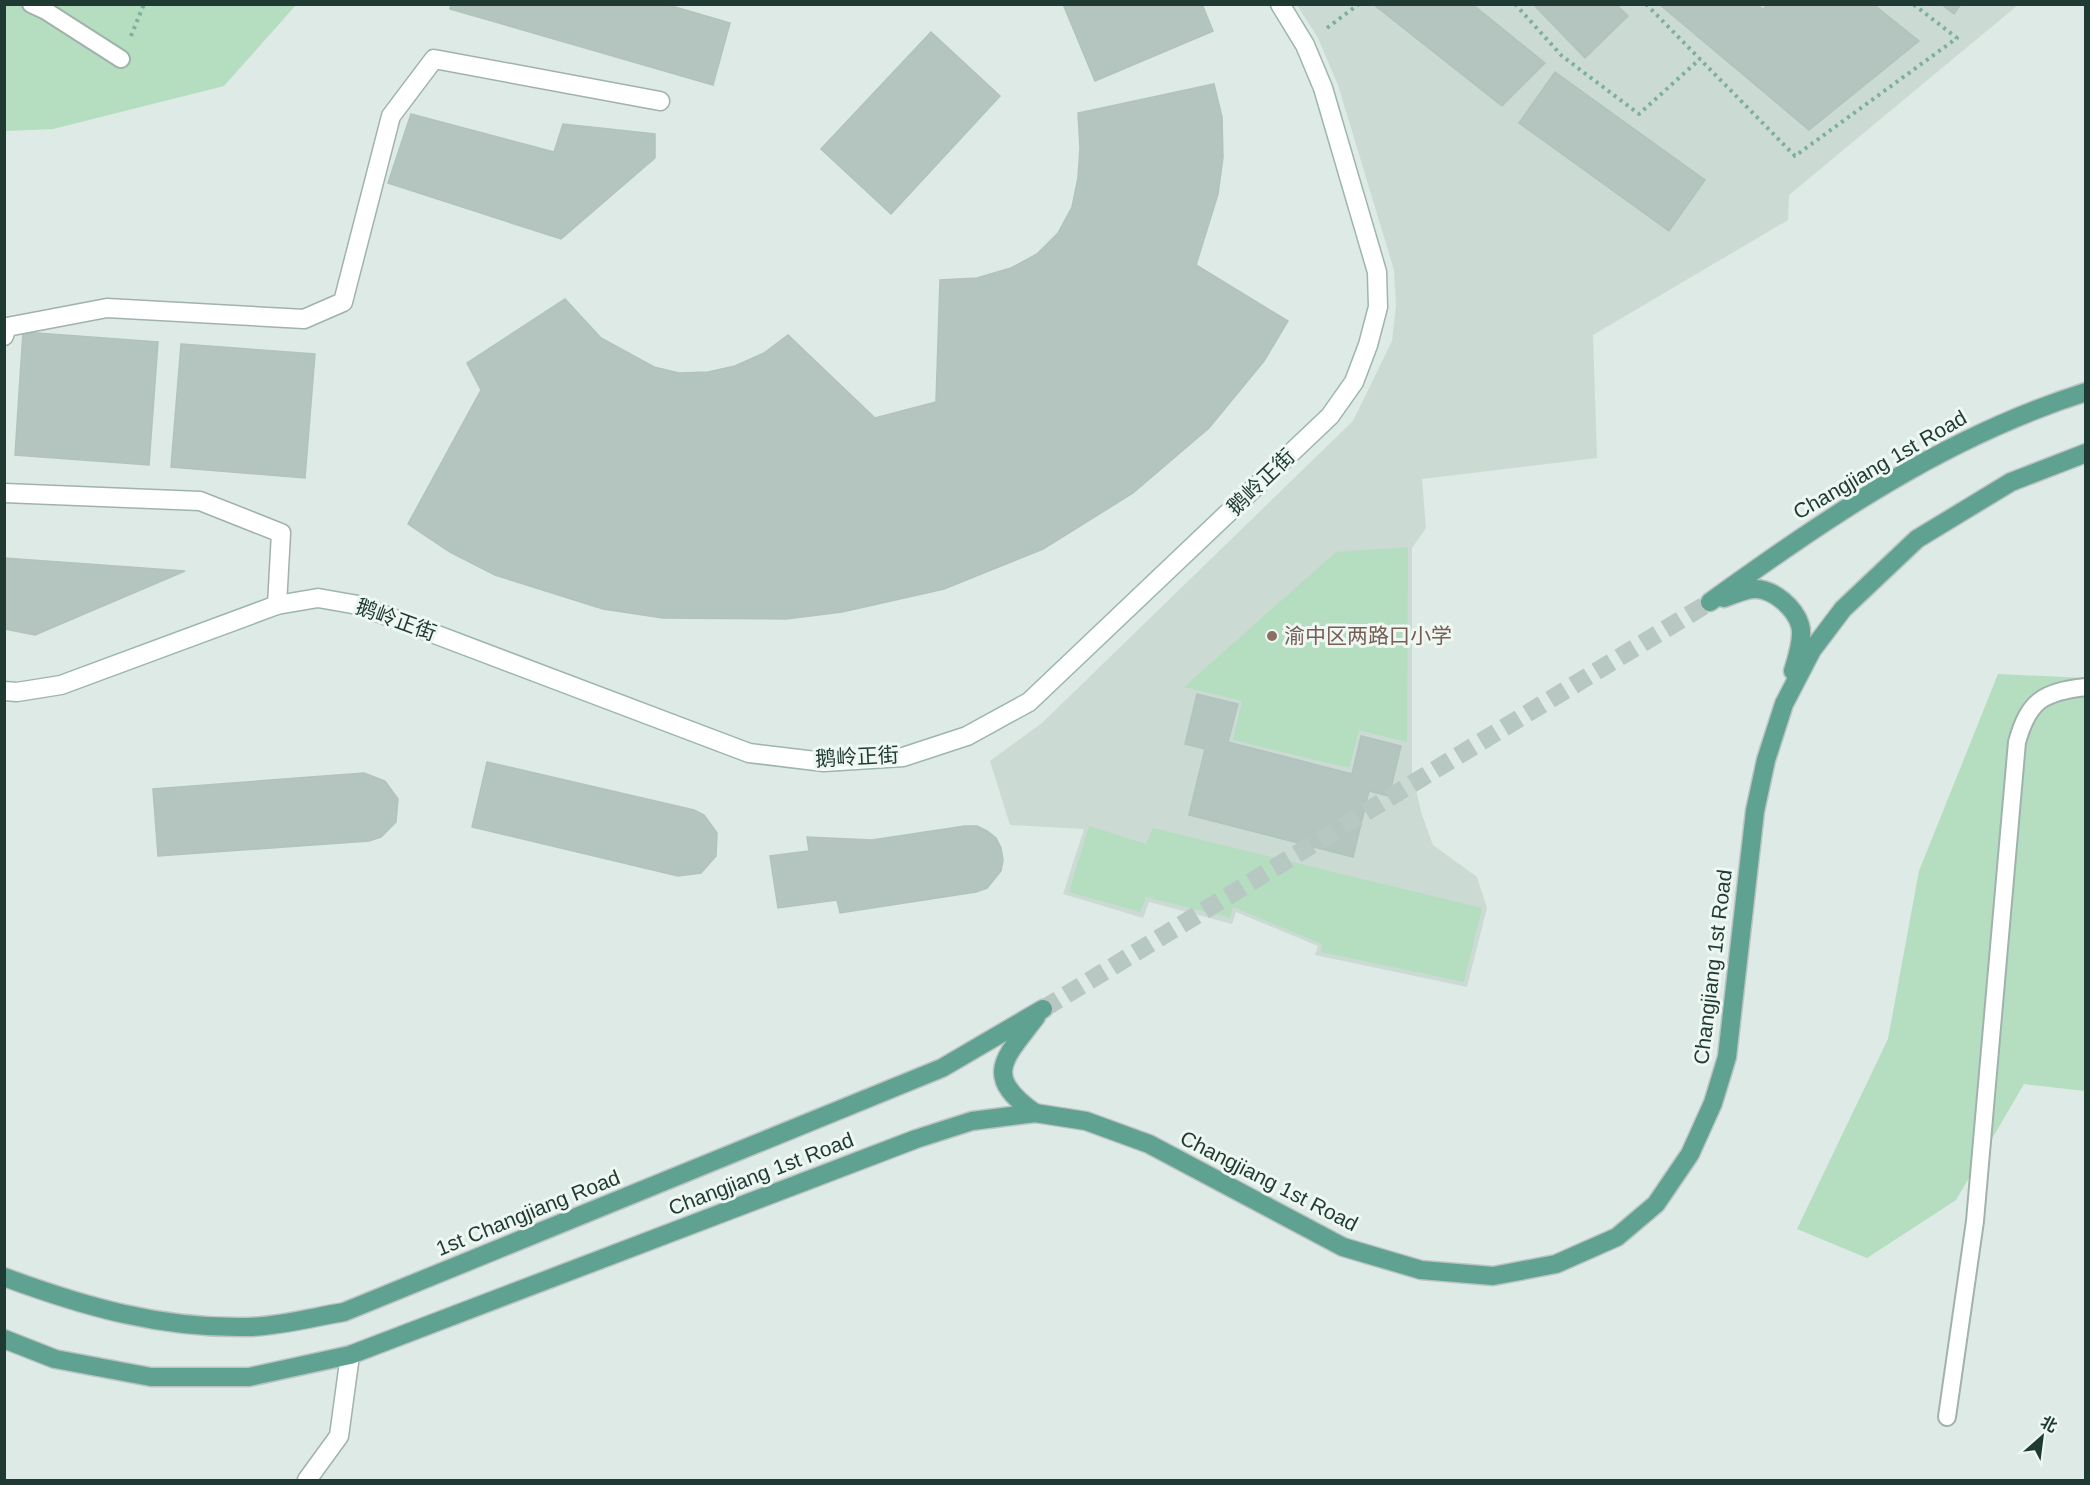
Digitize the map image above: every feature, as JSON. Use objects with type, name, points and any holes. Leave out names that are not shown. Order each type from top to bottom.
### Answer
[{"type":"main road","name":"Changjiang 1st Road","points":[[4,1339],[55,1359],[151,1377],[249,1377],[350,1355],[916,1139],[972,1120],[1035,1113],[1086,1121],[1149,1144],[1343,1247],[1421,1270],[1493,1276],[1556,1264],[1617,1237],[1656,1204],[1690,1154],[1716,1094],[1728,1056],[1755,811],[1766,760],[1798,654],[1800,626],[1790,607],[1775,594],[1755,589],[1710,602],[1815,527],[1893,479],[1973,435],[2041,406],[2085,392]]},
{"type":"main road","name":"Changjiang 1st Road","points":[[1784,704],[1812,650],[1843,609],[1917,539],[2010,482],[2085,453]]},
{"type":"main road","name":"1st Changjiang Road","points":[[4,1276],[69,1301],[153,1321],[250,1327],[344,1312],[942,1068],[1043,1009],[1007,1055],[1002,1069],[1006,1085],[1017,1101],[1035,1113]]},
{"type":"street","name":"鹅岭正街","points":[[4,691],[17,692],[61,684],[277,605],[318,598],[358,604],[749,753],[824,762],[903,757],[977,731],[1029,702],[1330,417],[1354,382],[1368,345],[1378,307],[1377,272],[1323,88],[1305,45],[1280,4]]},
{"type":"street","points":[[4,336],[6,327],[107,308],[304,319],[343,302],[391,116],[434,59],[660,101]]},
{"type":"street","points":[[4,493],[200,501],[281,532],[277,605]]},
{"type":"street","points":[[307,1480],[339,1436],[350,1355]]},
{"type":"lane","points":[[31,4],[46,10],[121,59]]},
{"type":"lane","points":[[1947,1417],[1975,1221],[2018,742],[2030,708],[2046,695],[2085,687]]},
{"type":"path","points":[[1305,45],[1359,4]]},
{"type":"path","points":[[1515,4],[1562,56],[1639,114],[1700,59]]},
{"type":"path","points":[[1646,4],[1795,156],[1957,38],[1913,4]]},
{"type":"shaded area","points":[[1297,5],[2018,5],[1789,195],[1788,220],[1593,335],[1597,458],[1422,479],[1426,528],[1412,548],[1412,772],[1421,812],[1433,845],[1477,877],[1487,908],[1467,987],[1315,955],[1318,946],[1236,912],[1232,924],[1149,902],[1143,918],[1063,894],[1084,829],[1010,825],[990,761],[1042,723],[1353,421],[1392,341],[1396,306],[1394,270],[1338,85],[1318,38]]},
{"type":"green space","points":[[4,5],[296,5],[224,86],[53,129],[5,131]]},
{"type":"green space","points":[[1408,547],[1407,742],[1359,730],[1349,768],[1233,740],[1242,701],[1184,687],[1336,552]]},
{"type":"green space","points":[[1998,674],[2085,678],[2085,1091],[2024,1084],[1956,1200],[1867,1258],[1797,1229],[1888,1039],[1919,871]]},
{"type":"green space","points":[[1089,826],[1146,844],[1153,828],[1482,908],[1464,982],[1321,952],[1322,944],[1233,907],[1230,918],[1146,897],[1140,912],[1069,892]]},
{"type":"building","points":[[451,4],[665,4],[730,23],[713,85],[450,9]]},
{"type":"building","points":[[1063,4],[1202,4],[1213,31],[1095,81]]},
{"type":"building","points":[[1373,4],[1472,4],[1545,63],[1502,106]]},
{"type":"building","points":[[1533,4],[1616,4],[1628,16],[1585,58]]},
{"type":"building","points":[[1659,4],[1757,4],[1763,10],[1768,4],[1873,4],[1919,41],[1809,130]]},
{"type":"building","points":[[1941,4],[1961,4],[1954,14]]},
{"type":"building","points":[[931,32],[1000,96],[891,214],[821,149]]},
{"type":"building","points":[[1555,72],[1705,180],[1669,231],[1519,123]]},
{"type":"building","points":[[1214,84],[1222,117],[1223,157],[1218,194],[1196,265],[1288,321],[1264,361],[1209,428],[1133,493],[1043,549],[944,589],[842,612],[786,619],[663,618],[603,609],[495,575],[450,552],[408,524],[481,390],[467,363],[565,299],[601,338],[654,367],[679,373],[708,372],[735,366],[764,353],[788,335],[875,418],[936,402],[940,280],[977,278],[1011,268],[1037,254],[1058,233],[1072,207],[1078,178],[1080,148],[1078,113]]},
{"type":"building","points":[[411,114],[554,152],[563,124],[655,134],[655,158],[561,239],[388,183]]},
{"type":"building","points":[[23,332],[158,342],[149,465],[15,455]]},
{"type":"building","points":[[181,344],[315,354],[305,478],[171,467]]},
{"type":"building","points":[[4,558],[185,571],[35,635],[4,629]]},
{"type":"building","points":[[1197,694],[1238,704],[1228,742],[1352,774],[1361,736],[1401,746],[1389,796],[1369,791],[1353,857],[1189,815],[1205,749],[1185,744]]},
{"type":"building","points":[[487,762],[694,810],[704,815],[717,833],[716,856],[701,873],[678,876],[472,827]]},
{"type":"building","points":[[364,773],[385,781],[398,799],[396,822],[381,837],[369,841],[158,856],[153,789]]},
{"type":"building","points":[[977,826],[987,831],[996,838],[1001,848],[1003,860],[1001,871],[987,888],[976,892],[840,913],[837,900],[778,908],[770,856],[809,851],[807,837],[872,840]]},
{"type":"tunnel","points":[[1043,1009],[1710,602]]},
{"type":"place","name":"渝中区两路口小学","points":[[1272,636]]}]
